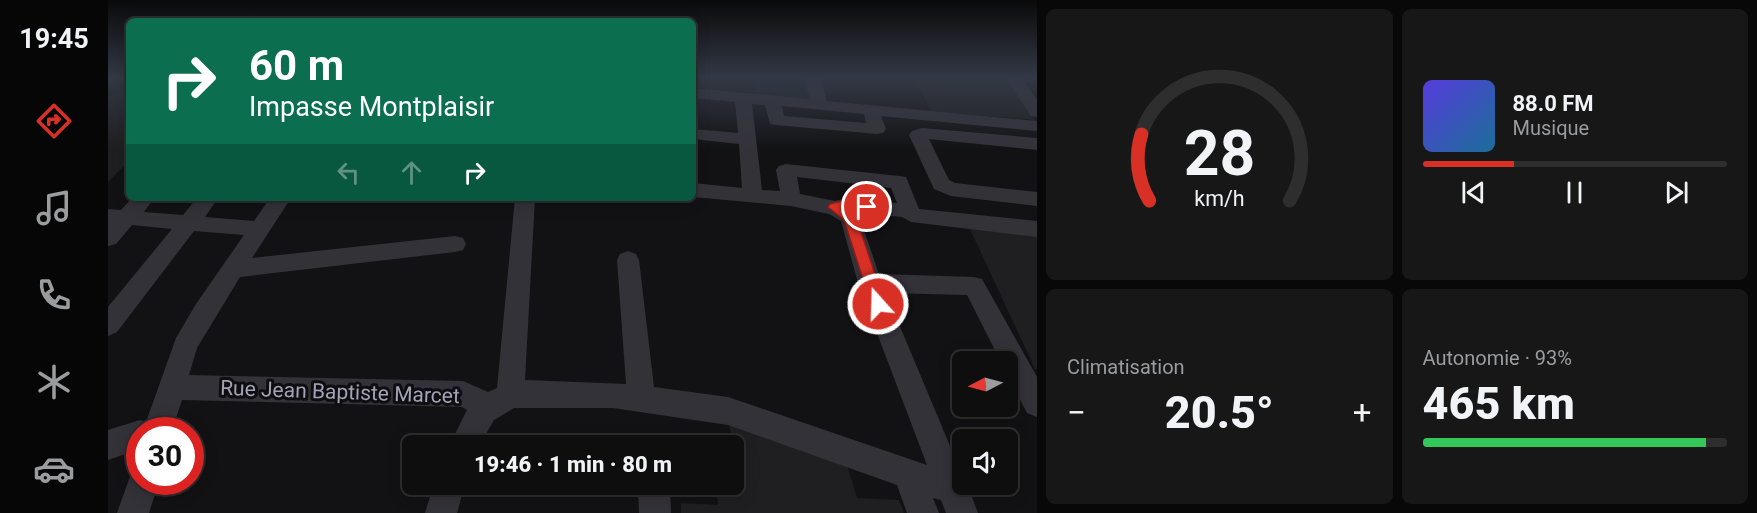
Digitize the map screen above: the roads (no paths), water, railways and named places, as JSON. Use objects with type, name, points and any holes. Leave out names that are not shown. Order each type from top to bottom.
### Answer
[{"type":"street","points":[[743,102],[753,197]]},
{"type":"street","points":[[772,102],[776,120],[877,129],[871,110]]},
{"type":"street","points":[[791,102],[1037,126]]},
{"type":"street","points":[[1037,144],[922,133],[918,135],[941,184],[951,189],[1037,199]]},
{"type":"street","points":[[696,134],[748,140]]},
{"type":"street","points":[[791,200],[786,170],[898,182],[911,215],[1037,229]]},
{"type":"street","points":[[696,190],[835,207],[846,205],[910,210]]},
{"type":"street","points":[[108,238],[117,217],[140,201]]},
{"type":"street","points":[[108,325],[206,201]]},
{"type":"street","points":[[157,417],[171,387],[185,346],[205,311],[278,201]]},
{"type":"street","points":[[510,395],[525,201]]},
{"type":"street","points":[[835,207],[850,217],[870,283],[957,501]]},
{"type":"street","points":[[117,217],[260,229]]},
{"type":"street","points":[[234,269],[455,244]]},
{"type":"street","points":[[628,260],[641,399]]},
{"type":"street","points":[[870,283],[974,286],[1037,404]]},
{"type":"street","name":"Rue Jean Baptiste Marcet","points":[[171,387],[455,393],[477,400],[484,410],[510,395],[528,393],[614,395],[728,411],[908,472],[957,501]]},
{"type":"street","points":[[469,435],[484,410]]},
{"type":"street","points":[[108,445],[126,439]]},
{"type":"street","points":[[908,472],[923,513]]},
{"type":"street","points":[[133,513],[138,495]]},
{"type":"street","points":[[441,513],[447,495]]},
{"type":"street","points":[[654,495],[655,513]]}]
